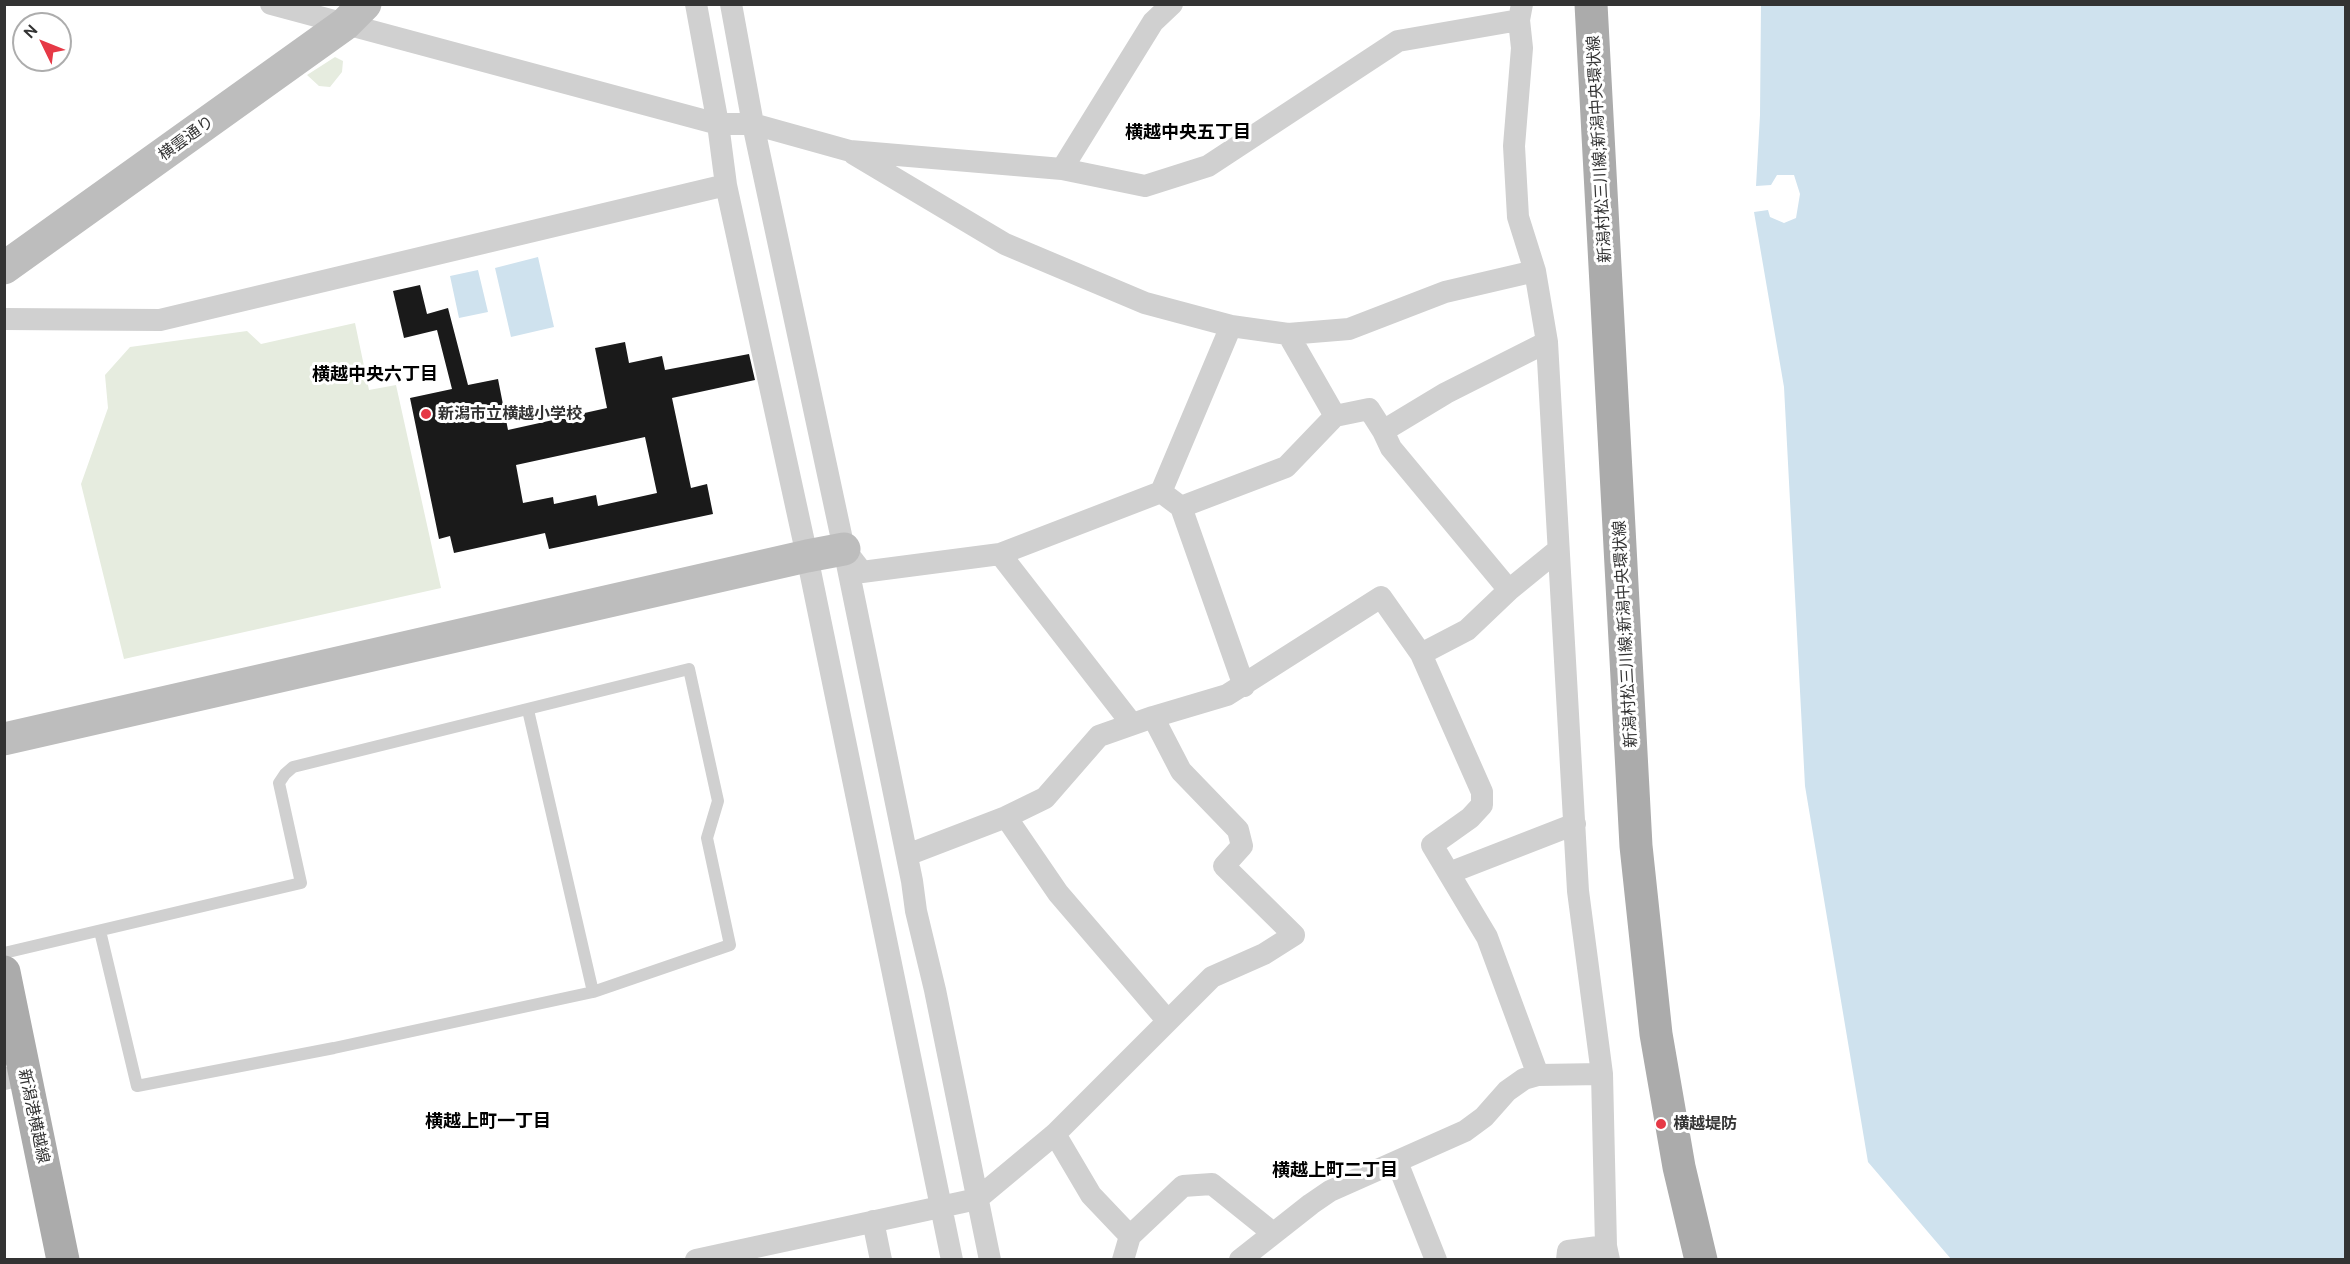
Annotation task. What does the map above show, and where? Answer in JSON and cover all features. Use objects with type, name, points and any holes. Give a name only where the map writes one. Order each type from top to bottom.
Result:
[{"type":"main road","name":"新潟村松三川線;新潟中央環状線","points":[[1591,4],[1636,846],[1656,1034],[1679,1167],[1701,1260]]},
{"type":"main road","name":"新潟港横越線","points":[[4,972],[15,1077],[63,1260]]},
{"type":"street","points":[[271,4],[355,14],[718,124],[753,124],[850,152],[1062,169],[1145,186],[1208,166],[1398,41],[1520,12],[1522,48],[1514,146],[1518,217],[1535,271],[1547,342],[1578,891],[1602,1074],[1607,1253],[1568,1251],[1567,1260]]},
{"type":"street","points":[[696,4],[718,124],[726,185],[807,556],[952,1260]]},
{"type":"street","points":[[731,4],[753,124],[844,549],[907,855],[916,911],[935,990],[990,1260]]},
{"type":"street","points":[[1062,169],[1153,22],[1172,4]]},
{"type":"street","name":"横雲通り","points":[[4,268],[355,14]]},
{"type":"street","points":[[850,152],[1005,244],[1145,303],[1231,326],[1288,334],[1349,329],[1445,292],[1535,271]]},
{"type":"street","points":[[4,318],[160,320],[726,185]]},
{"type":"street","points":[[844,549],[862,572],[1000,554],[1161,492],[1231,326]]},
{"type":"street","points":[[1288,334],[1335,416]]},
{"type":"street","points":[[1383,431],[1446,393],[1547,342]]},
{"type":"street","points":[[1181,507],[1286,467],[1335,416],[1369,409],[1391,448],[1509,590]]},
{"type":"street","points":[[1161,492],[1181,507],[1244,686]]},
{"type":"street","points":[[4,739],[844,549]]},
{"type":"street","points":[[1421,654],[1467,630],[1509,590],[1558,550]]},
{"type":"street","points":[[696,1260],[759,1253],[873,1221],[977,1199],[1055,1134],[1212,977],[1264,954],[1294,935],[1224,866],[1242,846],[1238,830],[1180,771],[1142,720],[1000,554]]},
{"type":"street","points":[[907,855],[1006,818],[1045,798],[1099,736],[1142,720],[1227,695],[1381,597],[1421,654],[1482,792],[1482,805],[1470,818],[1432,845],[1487,937],[1538,1075]]},
{"type":"street","points":[[1006,818],[1058,893],[1167,1020]]},
{"type":"street","points":[[1449,873],[1575,824]]},
{"type":"street","points":[[1240,1260],[1330,1191],[1465,1131],[1484,1117],[1507,1091],[1524,1079],[1538,1075],[1602,1074]]},
{"type":"street","points":[[1055,1134],[1091,1195],[1130,1236]]},
{"type":"street","points":[[1397,1162],[1436,1260]]},
{"type":"street","points":[[1124,1260],[1130,1236],[1183,1186],[1212,1184],[1273,1233]]},
{"type":"street","points":[[873,1221],[881,1260]]},
{"type":"lane","points":[[4,953],[301,883],[279,783],[293,767],[689,669],[718,801],[707,838],[730,945],[593,992],[334,1048],[137,1086],[100,931]]},
{"type":"lane","points":[[528,710],[593,992]]},
{"type":"shaded area","points":[[335,57],[343,61],[342,72],[330,87],[319,86],[307,75]]},
{"type":"shaded area","points":[[355,323],[369,390],[396,385],[441,588],[124,659],[81,484],[108,408],[105,375],[130,347],[247,331],[261,344]]},
{"type":"water","points":[[1761,5],[2345,5],[2345,1259],[1951,1259],[1868,1162],[1805,786],[1784,387],[1754,212],[1768,210],[1770,217],[1784,223],[1796,218],[1800,194],[1794,175],[1777,175],[1771,185],[1756,186],[1760,115]]},
{"type":"water","points":[[538,257],[554,327],[511,337],[495,268]]},
{"type":"water","points":[[478,270],[488,312],[459,318],[450,276]]},
{"type":"building","points":[[420,285],[427,314],[448,308],[468,385],[498,379],[508,430],[607,408],[595,348],[625,342],[629,363],[662,356],[665,370],[749,354],[755,380],[672,398],[691,488],[707,484],[713,514],[549,549],[545,533],[454,553],[450,536],[439,539],[410,398],[452,389],[437,330],[404,338],[393,291]],"holes":[[[645,437],[657,493],[598,506],[596,495],[554,504],[553,497],[523,503],[516,465]]]},
{"type":"place","name":"新潟市立横越小学校","points":[[426,414]]},
{"type":"place","name":"横越堤防","points":[[1661,1124]]},
{"type":"district","name":"横越中央五丁目","points":[[1188,132]]},
{"type":"district","name":"横越中央六丁目","points":[[375,374]]},
{"type":"district","name":"横越上町一丁目","points":[[488,1121]]},
{"type":"district","name":"横越上町二丁目","points":[[1335,1170]]}]
